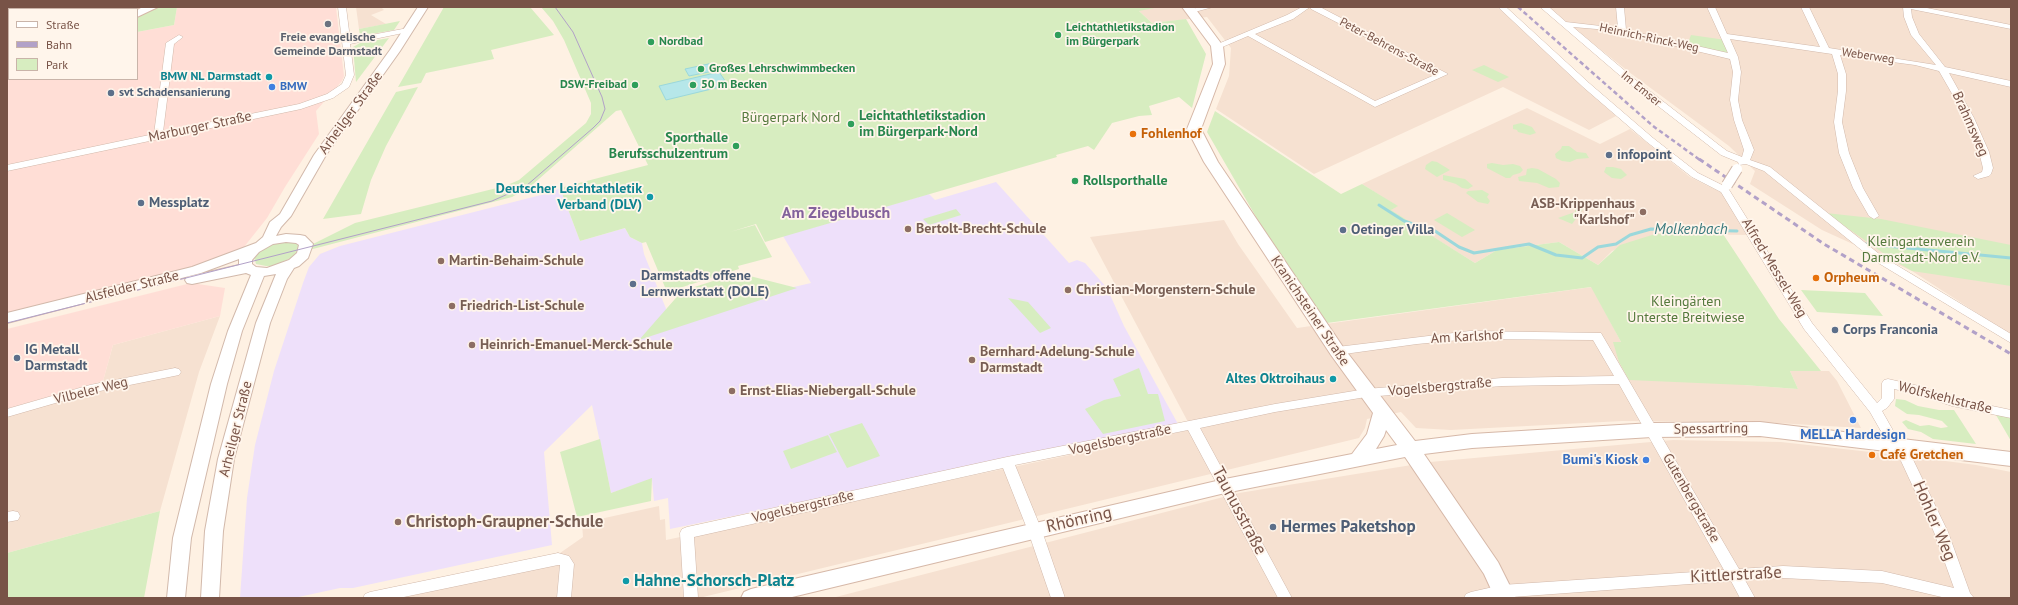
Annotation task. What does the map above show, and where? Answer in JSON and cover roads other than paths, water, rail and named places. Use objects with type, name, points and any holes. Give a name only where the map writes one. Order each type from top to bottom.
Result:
[{"type":"main road","points":[[138,14],[152,7]]},
{"type":"main road","points":[[1189,9],[1217,46]]},
{"type":"main road","name":"Kranichsteiner Straße","points":[[1217,46],[1219,64],[1194,129],[1211,162],[1336,352],[1410,449],[1491,568],[1504,594]]},
{"type":"main road","points":[[1358,460],[1375,436],[1382,413]]},
{"type":"main road","name":"Spessartring","points":[[1410,449],[1472,442],[1652,430],[1760,429],[2011,459]]},
{"type":"main road","name":"Rhönring","points":[[751,598],[1226,486],[1410,449]]},
{"type":"street","name":"Marburger Straße","points":[[7,168],[301,106],[330,96],[346,85],[350,74],[342,7]]},
{"type":"street","name":"Arheilger Straße","points":[[258,247],[286,238],[300,239],[304,241],[307,248],[300,259],[288,266],[268,272],[253,270],[245,260],[258,247],[268,239],[275,225],[282,220],[320,155],[366,93],[423,7]]},
{"type":"street","points":[[1189,9],[1208,7]]},
{"type":"street","points":[[1217,46],[1290,17],[1307,7]]},
{"type":"street","name":"Peter-Behrens-Straße","points":[[1250,34],[1353,93],[1376,104],[1444,74],[1314,7]]},
{"type":"street","points":[[1502,7],[1542,42],[1586,85],[1650,140],[1695,175],[1726,187],[1746,159],[1749,150],[1738,120],[1734,100],[1738,72],[1734,57],[1711,7]]},
{"type":"street","name":"Im Emser","points":[[1544,7],[1690,128],[1724,153],[1746,159],[1767,169],[1879,260],[2011,339]]},
{"type":"street","points":[[1620,7],[1622,30]]},
{"type":"street","points":[[1805,7],[1840,65],[1842,74],[1842,91],[1838,122],[1844,153],[1858,188],[1874,216]]},
{"type":"street","points":[[1941,68],[1915,35],[1908,17],[1908,7],[2011,27]]},
{"type":"street","name":"Heinrich-Rinck-Weg","points":[[1564,24],[1622,30],[1734,57]]},
{"type":"street","points":[[347,42],[408,30]]},
{"type":"street","name":"Weberweg","points":[[1724,36],[1941,68],[2011,84]]},
{"type":"street","points":[[158,136],[170,43],[179,37]]},
{"type":"street","name":"Brahmsweg","points":[[1941,68],[1970,118],[1984,152],[1988,168],[1986,174],[1978,176]]},
{"type":"street","name":"Alfred-Messel-Weg","points":[[1726,187],[1771,266],[1808,326],[1875,409],[1897,445]]},
{"type":"street","points":[[282,220],[282,233],[286,238]]},
{"type":"street","name":"Alsfelder Straße","points":[[7,318],[196,270],[258,247]]},
{"type":"street","name":"Arheilger Straße","points":[[210,598],[214,531],[226,459],[263,323],[280,279],[288,266]]},
{"type":"street","name":"Arheilger Straße","points":[[176,598],[182,538],[219,384],[253,270]]},
{"type":"street","name":"Alsfelder Straße","points":[[7,326],[180,282],[253,270]]},
{"type":"street","name":"Am Karlshof","points":[[1336,352],[1417,340],[1470,335],[1597,336]]},
{"type":"street","name":"Gutenbergstraße","points":[[1597,336],[1748,598]]},
{"type":"street","name":"Vilbeler Weg","points":[[7,413],[90,389],[175,372]]},
{"type":"street","name":"Vogelsbergstraße","points":[[691,598],[687,533],[1007,462],[1097,446],[1192,425],[1366,392],[1502,382],[1623,380]]},
{"type":"street","name":"Wolfskehlstraße","points":[[1875,409],[1883,405],[1888,399],[1888,383],[1919,390],[1952,402],[2011,414]]},
{"type":"street","name":"Taunusstraße","points":[[1192,425],[1285,598]]},
{"type":"street","name":"Hohler Weg","points":[[1897,445],[1941,532],[1965,598]]},
{"type":"street","points":[[1007,462],[1035,531],[1058,598]]},
{"type":"street","points":[[370,598],[558,559],[564,560],[567,563],[564,598]]},
{"type":"street","name":"Kittlerstraße","points":[[1471,598],[1735,575],[1795,573],[1882,577],[1929,587],[1965,598]]},
{"type":"water","name":"Großes Lehrschwimmbecken","points":[[713,63],[718,70],[689,76],[685,69]]},
{"type":"water","name":"50 m Becken","points":[[719,72],[728,85],[666,100],[659,86]]},
{"type":"waterway","name":"Molkenbach","points":[[1379,205],[1404,221],[1435,231],[1459,247],[1474,253],[1529,244],[1556,255],[1582,258],[1598,247],[1616,244],[1630,235],[1651,229],[1737,231]]},
{"type":"waterway","name":"Molkenbach","points":[[1866,244],[2011,258]]},
{"type":"tram line","points":[[7,323],[492,201],[526,186],[593,128],[600,121],[605,109],[602,97],[573,32],[555,7]]},
{"type":"railway","points":[[1518,7],[1653,126],[1700,160]]},
{"type":"railway","points":[[1699,159],[1824,244],[2011,354]]},
{"type":"place","name":"Freie evangelische Gemeinde Darmstadt","points":[[328,24]]},
{"type":"place","name":"Leichtathletikstadion im Bürgerpark","points":[[1058,35]]},
{"type":"place","name":"Nordbad","points":[[651,42]]},
{"type":"place","name":"Großes Lehrschwimmbecken","points":[[701,69]]},
{"type":"place","name":"BMW NL Darmstadt","points":[[269,77]]},
{"type":"place","name":"DSW-Freibad","points":[[635,85]]},
{"type":"place","name":"50 m Becken","points":[[693,85]]},
{"type":"place","name":"BMW","points":[[272,87]]},
{"type":"place","name":"svt Schadensanierung","points":[[111,93]]},
{"type":"place","name":"Leichtathletikstadion im Bürgerpark-Nord","points":[[851,124]]},
{"type":"place","name":"Fohlenhof","points":[[1133,134]]},
{"type":"place","name":"Sporthalle Berufsschulzentrum","points":[[736,146]]},
{"type":"place","name":"infopoint","points":[[1609,155]]},
{"type":"place","name":"Rollsporthalle","points":[[1075,181]]},
{"type":"place","name":"Deutscher Leichtathletik Verband (DLV)","points":[[650,197]]},
{"type":"place","name":"Messplatz","points":[[141,203]]},
{"type":"place","name":"ASB-Krippenhaus \"Karlshof\"","points":[[1643,212]]},
{"type":"place","name":"Bertolt-Brecht-Schule","points":[[908,229]]},
{"type":"place","name":"Oetinger Villa","points":[[1343,230]]},
{"type":"place","name":"Martin-Behaim-Schule","points":[[441,261]]},
{"type":"place","name":"Orpheum","points":[[1816,278]]},
{"type":"place","name":"Darmstadts offene Lernwerkstatt (DOLE)","points":[[633,284]]},
{"type":"place","name":"Christian-Morgenstern-Schule","points":[[1068,290]]},
{"type":"place","name":"Friedrich-List-Schule","points":[[452,306]]},
{"type":"place","name":"Corps Franconia","points":[[1835,330]]},
{"type":"place","name":"Heinrich-Emanuel-Merck-Schule","points":[[472,345]]},
{"type":"place","name":"IG Metall Darmstadt","points":[[17,358]]},
{"type":"place","name":"Bernhard-Adelung-Schule Darmstadt","points":[[972,360]]},
{"type":"place","name":"Altes Oktroihaus","points":[[1333,379]]},
{"type":"place","name":"Ernst-Elias-Niebergall-Schule","points":[[732,391]]},
{"type":"place","name":"MELLA Hardesign","points":[[1853,420]]},
{"type":"place","name":"Café Gretchen","points":[[1872,455]]},
{"type":"place","name":"Bumi's Kiosk","points":[[1646,460]]},
{"type":"place","name":"Christoph-Graupner-Schule","points":[[398,522]]},
{"type":"place","name":"Hermes Paketshop","points":[[1273,527]]},
{"type":"place","name":"Hahne-Schorsch-Platz","points":[[626,581]]},
{"type":"district","name":"Am Ziegelbusch","points":[[836,213]]},
{"type":"park label","name":"Bürgerpark Nord","points":[[791,118]]},
{"type":"park label","name":"Kleingartenverein Darmstadt-Nord e.V.","points":[[1921,250]]},
{"type":"park label","name":"Kleingärten Unterste Breitwiese","points":[[1686,310]]}]
